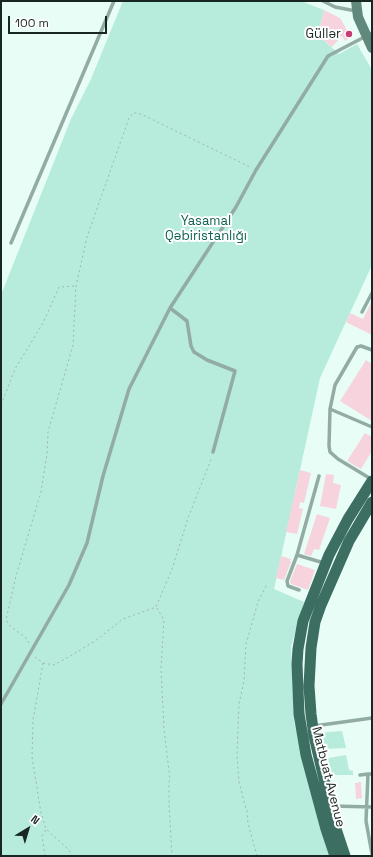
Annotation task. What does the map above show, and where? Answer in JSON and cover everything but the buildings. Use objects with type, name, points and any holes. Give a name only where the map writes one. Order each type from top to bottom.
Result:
[{"type":"main road","points":[[357,6],[369,34],[372,48]]},
{"type":"main road","name":"Matbuat Avenue","points":[[335,856],[306,755],[300,714],[297,664],[301,632],[310,600],[325,563],[338,537],[372,481]]},
{"type":"main road","name":"Matbuat Avenue","points":[[345,856],[335,826],[312,726],[309,686],[310,664],[315,622],[321,605],[349,541],[372,502]]},
{"type":"lane","points":[[11,243],[114,1]]},
{"type":"lane","points":[[323,1],[335,7],[357,6]]},
{"type":"lane","points":[[1,704],[69,585],[87,543],[103,476],[129,389],[170,308],[236,207],[256,170],[297,102],[328,56],[369,34]]},
{"type":"lane","points":[[362,312],[372,293]]},
{"type":"lane","points":[[170,308],[187,321],[190,346],[194,352],[207,360],[235,372],[214,452]]},
{"type":"lane","points":[[372,350],[361,346],[357,348],[335,385],[330,409],[329,446],[330,452],[338,459],[372,481]]},
{"type":"lane","points":[[330,409],[372,427]]},
{"type":"lane","points":[[299,590],[288,586],[287,584],[319,476]]},
{"type":"lane","points":[[297,554],[325,563]]},
{"type":"lane","points":[[312,726],[372,718]]},
{"type":"lane","points":[[360,775],[370,774],[366,821],[372,854]]},
{"type":"lane","points":[[330,806],[372,807]]},
{"type":"path","points":[[32,648],[25,637],[10,626],[6,620],[16,576],[41,492],[47,454],[48,432],[73,345],[76,286],[87,237],[127,125],[133,113],[138,113],[256,170]]},
{"type":"path","points":[[1,405],[15,369],[43,323],[59,287],[76,286]]},
{"type":"path","points":[[29,653],[43,663],[54,665],[95,641],[123,619],[156,607],[172,569],[188,518],[214,452]]},
{"type":"path","points":[[257,856],[239,782],[237,755],[239,704],[244,681],[246,644],[258,602],[267,584]]},
{"type":"path","points":[[156,607],[164,620],[161,669],[164,729],[170,779],[169,803],[172,856]]},
{"type":"path","points":[[43,663],[34,720],[32,757],[41,813],[46,829],[67,848],[73,856]]},
{"type":"path","points":[[45,856],[42,836],[46,829]]},
{"type":"green space","name":"Yasamal Qəbiristanlığı","points":[[123,1],[301,1],[324,10],[318,35],[339,54],[357,44],[372,70],[372,265],[320,378],[274,589],[304,602],[291,647],[294,722],[331,856],[1,856],[1,295],[71,119],[91,79]]},
{"type":"green space","points":[[342,731],[346,748],[322,749],[318,733]]},
{"type":"green space","points":[[346,755],[349,770],[353,771],[353,775],[327,775],[323,759]]},
{"type":"place","name":"Güllər","points":[[349,34]]}]
